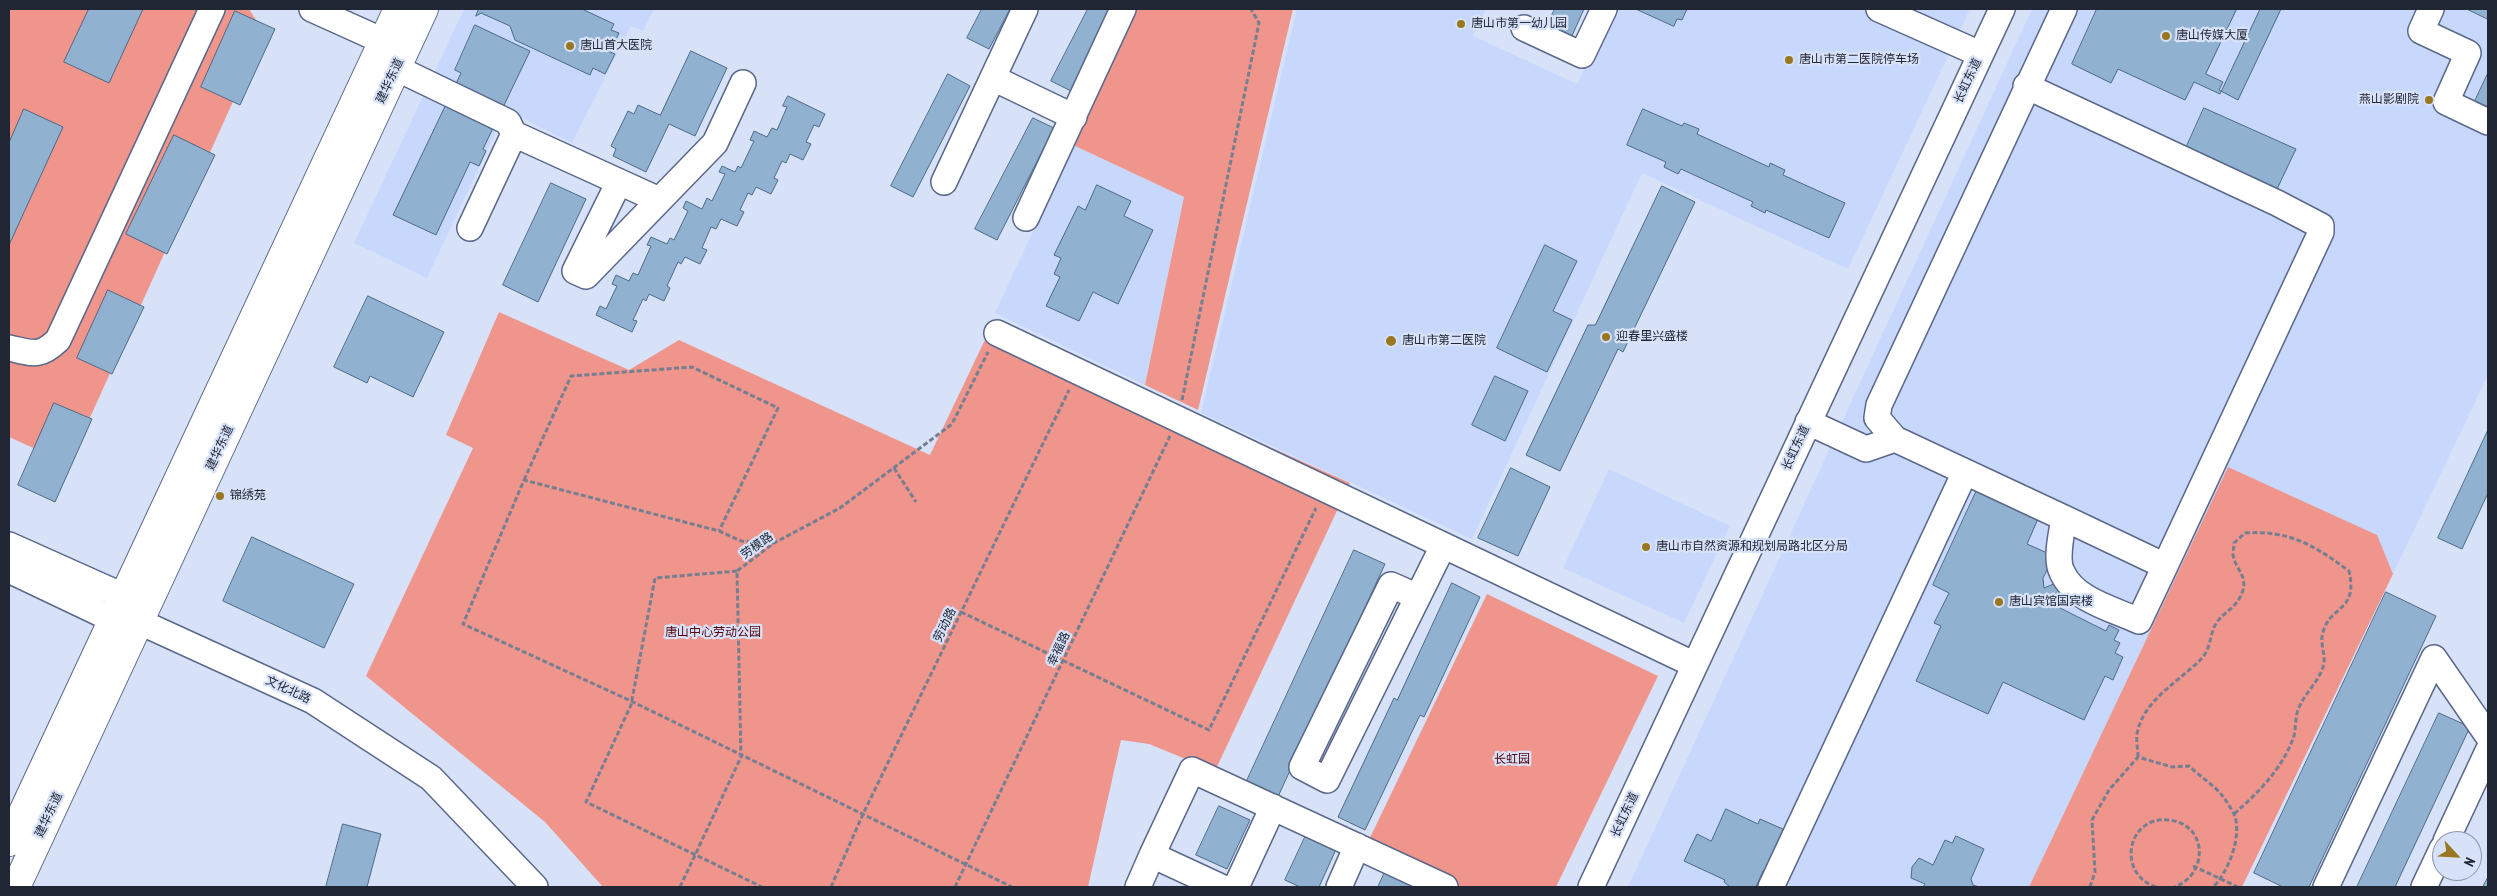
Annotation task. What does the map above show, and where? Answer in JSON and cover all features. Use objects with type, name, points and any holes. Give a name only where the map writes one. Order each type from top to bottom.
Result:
[{"type":"main road","name":"建华东道","points":[[9,842],[398,9]]},
{"type":"main road","name":"建华东道","points":[[16,887],[424,9]]},
{"type":"street","points":[[9,348],[29,352],[45,352],[58,340],[212,9]]},
{"type":"street","points":[[312,9],[383,41]]},
{"type":"street","points":[[944,182],[1025,9]]},
{"type":"street","points":[[1026,218],[1123,9]]},
{"type":"street","points":[[1524,28],[1582,55],[1604,9]]},
{"type":"street","points":[[1879,9],[1980,54]]},
{"type":"street","name":"长虹东道","points":[[1591,887],[2002,9]]},
{"type":"street","points":[[2064,9],[2026,86],[1879,405],[1877,418],[1894,439],[2165,566]]},
{"type":"street","points":[[2431,9],[2420,31],[2468,53],[2446,102],[2488,122]]},
{"type":"street","points":[[396,68],[508,122],[514,134],[659,200]]},
{"type":"street","points":[[993,78],[1074,116]]},
{"type":"street","points":[[619,182],[575,271],[586,276],[715,143],[743,83]]},
{"type":"street","points":[[2026,86],[2268,199],[2320,226],[2321,232],[2138,621],[2076,592],[2061,571],[2060,544],[2064,518]]},
{"type":"street","points":[[470,228],[514,134]]},
{"type":"street","points":[[997,333],[1695,666]]},
{"type":"street","points":[[1808,422],[1866,449],[1894,439]]},
{"type":"street","points":[[1771,887],[1966,472]]},
{"type":"street","points":[[9,545],[118,607],[140,622]]},
{"type":"street","points":[[1416,596],[1391,585],[1302,767],[1327,780],[1416,596],[1443,546]]},
{"type":"street","points":[[9,570],[118,607]]},
{"type":"street","name":"文化北路","points":[[140,622],[313,702],[431,778],[535,887]]},
{"type":"street","points":[[2326,887],[2434,658],[2488,736]]},
{"type":"street","points":[[2451,831],[2488,751]]},
{"type":"street","points":[[1138,887],[1192,770],[1441,886]]},
{"type":"street","points":[[1236,887],[1273,807]]},
{"type":"street","points":[[1339,887],[1357,846]]},
{"type":"street","points":[[1152,855],[1221,887]]},
{"type":"street","points":[[2424,887],[2432,870]]},
{"type":"path","name":"幸福路","points":[[955,887],[1178,419],[1259,23],[1251,9]]},
{"type":"path","name":"劳模路","points":[[680,887],[693,854],[741,755],[737,571],[774,543],[840,508],[952,424],[997,333]]},
{"type":"path","points":[[720,531],[778,408],[692,367],[571,376],[524,480],[463,624],[631,701],[1012,887]]},
{"type":"path","name":"劳动路","points":[[831,887],[863,814],[1078,371]]},
{"type":"path","points":[[894,468],[916,502]]},
{"type":"path","points":[[524,480],[720,531],[741,541],[774,543]]},
{"type":"path","points":[[961,612],[1209,730],[1320,501]]},
{"type":"path","points":[[2090,887],[2095,872],[2092,820],[2109,790],[2138,757],[2138,734],[2145,717],[2170,686],[2204,656],[2211,643],[2217,622],[2230,612],[2240,599],[2244,588],[2243,573],[2233,556],[2234,543],[2245,533],[2266,532],[2286,535],[2311,546],[2349,572],[2353,587],[2348,603],[2332,615],[2322,636],[2324,660],[2322,670],[2298,710],[2294,735],[2286,753],[2269,779],[2234,814]]},
{"type":"path","points":[[737,571],[655,578],[631,701],[586,802],[762,887]]},
{"type":"path","points":[[2138,757],[2172,767],[2189,766],[2223,797],[2234,814],[2236,834],[2233,854],[2222,879],[2213,887]]},
{"type":"path","points":[[2156,887],[2140,878],[2134,868],[2131,857],[2132,846],[2136,835],[2152,822],[2170,820],[2178,822],[2192,832],[2200,849],[2195,867],[2183,884],[2174,887]]},
{"type":"path","points":[[2195,867],[2238,887]]},
{"type":"shaded area","points":[[464,9],[654,9],[643,31],[631,26],[572,143],[506,110],[427,278],[354,243]]},
{"type":"shaded area","name":"唐山市第二医院","points":[[1297,9],[1486,9],[1473,36],[1577,84],[1613,9],[1970,9],[1848,269],[1642,173],[1472,539],[1201,413]]},
{"type":"shaded area","points":[[2032,9],[2488,9],[2488,375],[2393,574],[2376,535],[2228,467],[2029,887],[1628,887]]},
{"type":"shaded area","points":[[1073,145],[1184,197],[1145,385],[995,313]]},
{"type":"shaded area","name":"唐山市自然资源和规划局路北区分局","points":[[1609,469],[1730,526],[1684,623],[1563,568]]},
{"type":"green space","points":[[9,9],[249,9],[264,33],[69,464],[9,437]]},
{"type":"green space","points":[[1136,9],[1293,9],[1198,410],[1145,385],[1184,197],[1073,145]]},
{"type":"green space","name":"唐山中心劳动公园","points":[[499,312],[629,370],[679,340],[930,455],[993,323],[1350,483],[1215,771],[1149,744],[1121,740],[1088,887],[603,887],[545,822],[366,676],[473,448],[446,435]]},
{"type":"green space","points":[[2228,467],[2377,535],[2393,574],[2242,887],[2029,887]]},
{"type":"green space","name":"长虹园","points":[[1487,594],[1658,676],[1556,887],[1457,887],[1367,844]]},
{"type":"building","points":[[89,9],[143,9],[109,83],[64,62]]},
{"type":"building","name":"唐山首大医院","points":[[479,9],[582,9],[614,24],[611,30],[619,33],[610,52],[615,54],[605,74],[593,68],[590,75],[515,40],[510,26],[481,13],[476,16]]},
{"type":"building","points":[[982,9],[1010,9],[989,49],[967,38]]},
{"type":"building","points":[[1088,9],[1116,9],[1073,92],[1051,81]]},
{"type":"building","points":[[1555,9],[1584,9],[1571,38],[1546,27]]},
{"type":"building","points":[[1636,9],[1687,9],[1682,20],[1677,19],[1674,26]]},
{"type":"building","name":"唐山传媒大厦","points":[[2097,9],[2260,9],[2220,94],[2194,82],[2185,100],[2118,69],[2111,83],[2072,64]]},
{"type":"building","name":"唐山传媒大厦","points":[[2237,9],[2281,9],[2238,100],[2219,90],[2223,82],[2206,74]]},
{"type":"building","points":[[2467,9],[2488,9],[2488,19]]},
{"type":"building","points":[[235,11],[275,29],[240,105],[201,87]]},
{"type":"building","points":[[475,25],[530,51],[483,149],[486,151],[479,166],[470,162],[436,235],[393,215],[461,73],[455,70]]},
{"type":"building","points":[[691,51],[727,68],[695,136],[669,124],[646,172],[613,156],[616,149],[611,146],[628,111],[634,114],[638,105],[660,115]]},
{"type":"building","points":[[2488,73],[2488,107],[2475,101]]},
{"type":"building","points":[[948,74],[970,86],[913,197],[891,186]]},
{"type":"building","points":[[788,96],[825,114],[819,127],[814,125],[806,142],[811,144],[803,160],[790,154],[786,163],[782,161],[774,178],[778,180],[771,194],[756,187],[752,195],[748,193],[740,210],[744,212],[737,226],[721,219],[716,229],[711,227],[702,248],[707,250],[700,264],[685,257],[681,264],[678,262],[667,286],[670,288],[664,301],[649,294],[646,301],[643,299],[633,320],[637,321],[632,332],[596,315],[600,306],[606,309],[617,286],[612,284],[616,275],[629,281],[633,273],[638,275],[651,246],[647,245],[651,237],[667,244],[670,238],[674,240],[688,211],[683,208],[686,201],[702,209],[707,198],[712,201],[725,174],[719,172],[722,166],[735,172],[738,166],[741,168],[754,141],[750,140],[754,131],[767,137],[772,128],[777,130],[787,107],[783,106]]},
{"type":"building","points":[[2204,108],[2296,149],[2277,189],[2186,148]]},
{"type":"building","points":[[24,109],[63,127],[9,245],[9,143]]},
{"type":"building","points":[[1643,109],[1682,126],[1684,123],[1699,129],[1697,134],[1769,167],[1770,163],[1785,170],[1783,175],[1845,203],[1829,238],[1766,210],[1765,213],[1751,206],[1753,202],[1681,169],[1678,174],[1664,167],[1666,162],[1627,145]]},
{"type":"building","points":[[1033,118],[1054,128],[997,240],[975,229]]},
{"type":"building","points":[[174,135],[215,155],[167,254],[126,234]]},
{"type":"building","points":[[551,183],[586,199],[538,302],[503,285]]},
{"type":"building","points":[[1097,185],[1131,201],[1124,216],[1153,230],[1118,304],[1093,292],[1079,321],[1046,306],[1060,277],[1054,274],[1061,258],[1054,255],[1078,206],[1085,210]]},
{"type":"building","name":"迎春里兴盛楼","points":[[1662,186],[1695,202],[1623,352],[1618,349],[1560,471],[1526,455],[1588,325],[1595,325]]},
{"type":"building","points":[[1545,245],[1577,261],[1553,311],[1572,320],[1547,372],[1497,348]]},
{"type":"building","points":[[108,290],[144,307],[112,374],[77,358]]},
{"type":"building","points":[[368,296],[444,332],[413,397],[370,376],[367,383],[334,367]]},
{"type":"building","points":[[1495,376],[1528,391],[1505,441],[1472,425]]},
{"type":"building","points":[[54,403],[92,419],[55,502],[18,485]]},
{"type":"building","points":[[2488,430],[2488,493],[2462,549],[2438,538]]},
{"type":"building","points":[[1511,468],[1550,487],[1518,556],[1478,538]]},
{"type":"building","name":"唐山宾馆国宾楼","points":[[1977,490],[2038,519],[2027,544],[2054,556],[2043,578],[2044,588],[2061,581],[2067,593],[2052,599],[2054,605],[2106,631],[2109,625],[2119,630],[2114,640],[2120,643],[2115,653],[2123,657],[2113,680],[2105,676],[2084,720],[2003,682],[1988,714],[1916,681],[1941,626],[1934,623],[1949,593],[1933,585]]},
{"type":"building","points":[[252,537],[354,584],[324,648],[223,601]]},
{"type":"building","points":[[1354,550],[1385,564],[1276,801],[1244,787]]},
{"type":"building","points":[[1452,583],[1480,597],[1424,717],[1420,715],[1365,830],[1338,817],[1394,698],[1397,700]]},
{"type":"building","points":[[2386,592],[2436,616],[2309,887],[2283,887],[2254,873]]},
{"type":"building","points":[[2439,713],[2470,727],[2395,887],[2357,887]]},
{"type":"building","points":[[1219,806],[1250,820],[1227,869],[1196,855]]},
{"type":"building","points":[[1726,809],[1758,824],[1760,819],[1785,830],[1780,879],[1763,871],[1756,887],[1730,887],[1724,882],[1725,880],[1684,861],[1697,834],[1711,841]]},
{"type":"building","points":[[343,824],[381,834],[367,887],[326,887]]},
{"type":"building","points":[[1308,831],[1338,845],[1319,887],[1300,887],[1285,880]]},
{"type":"building","points":[[1956,836],[1984,849],[1971,879],[1973,885],[1979,887],[1923,887],[1925,884],[1911,878],[1912,867],[1919,858],[1933,865],[1945,840],[1952,843]]},
{"type":"building","points":[[1386,870],[1417,884],[1415,887],[1378,887]]},
{"type":"building","points":[[2488,877],[2488,887],[2483,887]]},
{"type":"place","name":"唐山市第一幼儿园","points":[[1461,24]]},
{"type":"place","name":"唐山传媒大厦","points":[[2166,36]]},
{"type":"place","name":"唐山首大医院","points":[[570,46]]},
{"type":"place","name":"唐山市第二医院停车场","points":[[1789,60]]},
{"type":"place","name":"燕山影剧院","points":[[2429,100]]},
{"type":"place","name":"迎春里兴盛楼","points":[[1606,337]]},
{"type":"place","name":"唐山市第二医院","points":[[1391,341]]},
{"type":"place","name":"锦绣苑","points":[[220,496]]},
{"type":"place","name":"唐山市自然资源和规划局路北区分局","points":[[1646,547]]},
{"type":"place","name":"唐山宾馆国宾楼","points":[[1999,602]]}]
